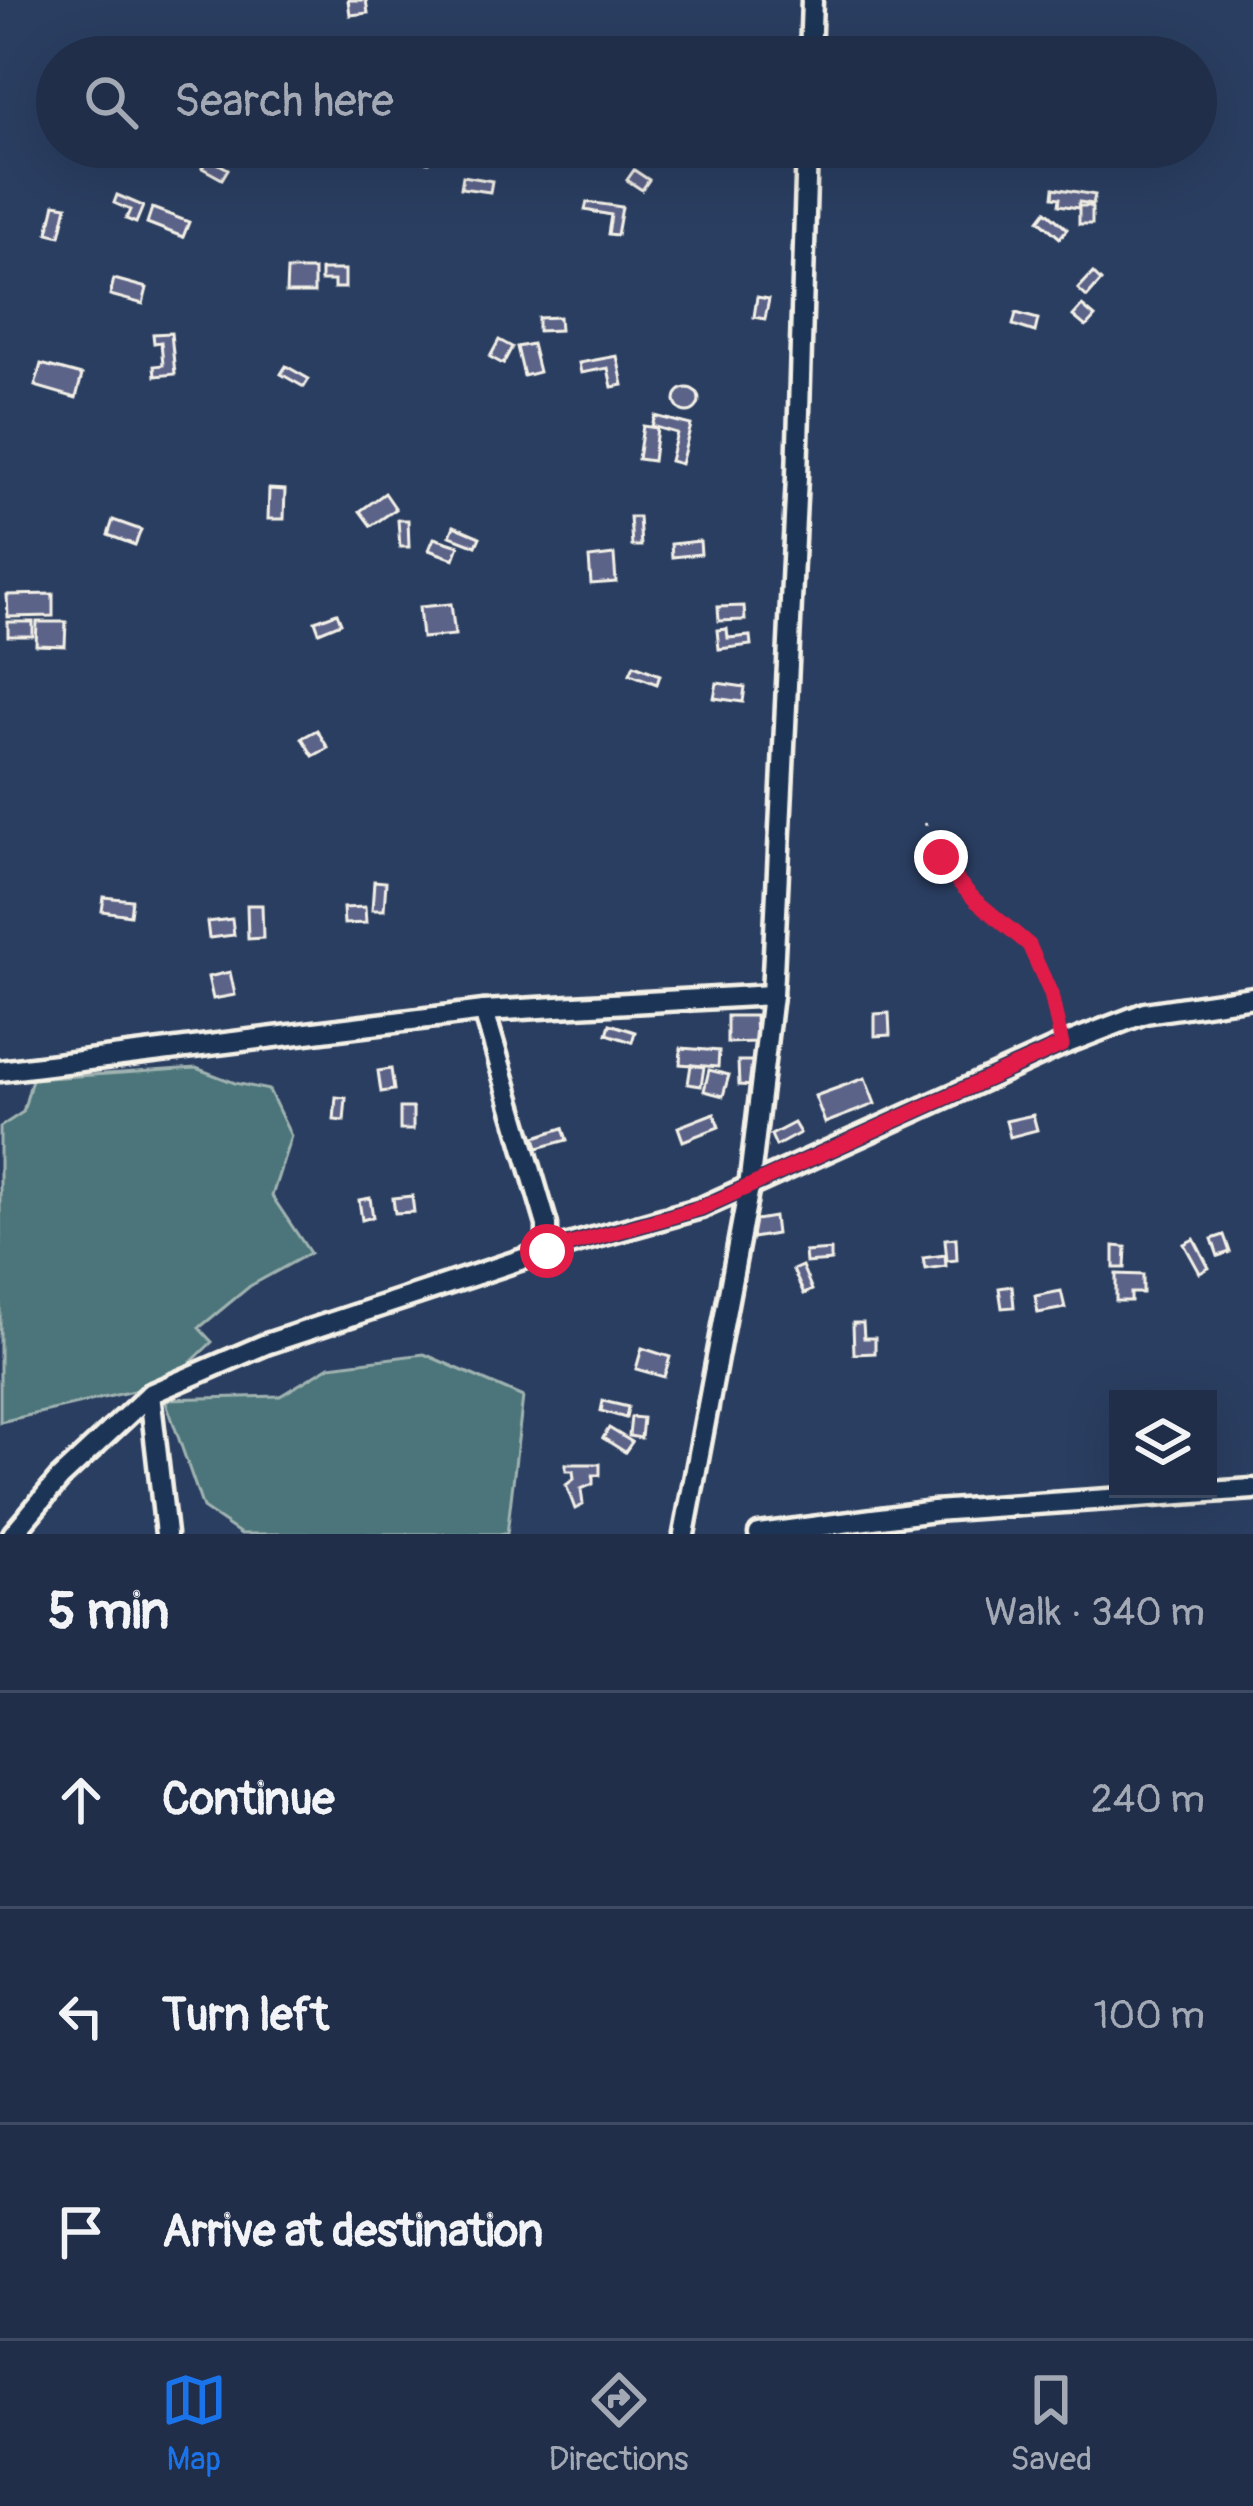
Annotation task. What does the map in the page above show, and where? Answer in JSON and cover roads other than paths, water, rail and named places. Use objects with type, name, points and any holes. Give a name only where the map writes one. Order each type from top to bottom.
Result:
[{"type":"street","points":[[811,36],[812,0]]},
{"type":"street","points":[[685,1534],[749,1187],[772,994],[806,168]]},
{"type":"street","points":[[0,1071],[484,1011],[772,994]]},
{"type":"street","points":[[13,1534],[60,1478],[150,1394],[266,1344],[547,1251],[701,1208],[1062,1045],[1145,1013],[1253,997]]},
{"type":"street","points":[[484,1011],[547,1225],[547,1251]]},
{"type":"street","points":[[150,1394],[166,1534]]},
{"type":"street","points":[[759,1534],[934,1511],[1253,1489]]}]
